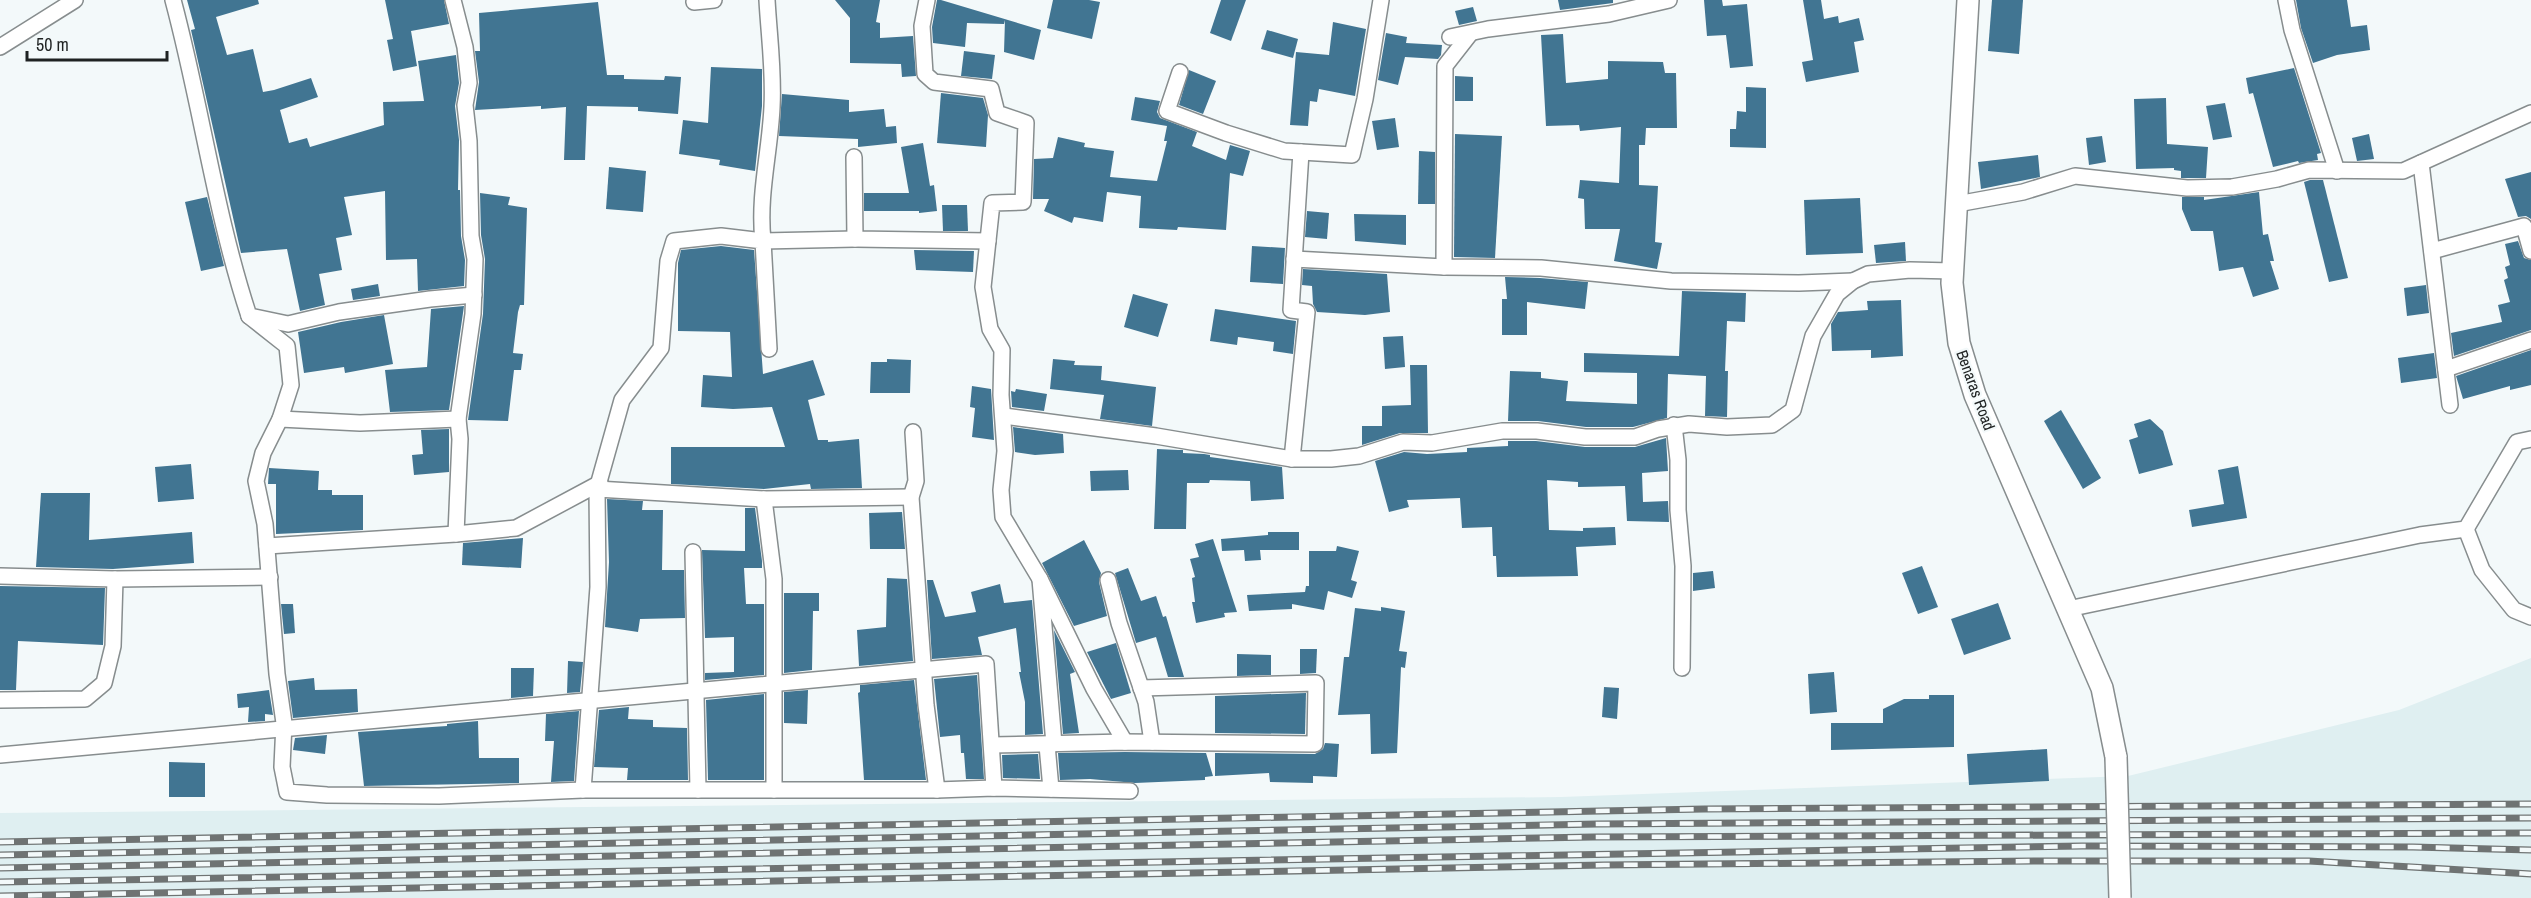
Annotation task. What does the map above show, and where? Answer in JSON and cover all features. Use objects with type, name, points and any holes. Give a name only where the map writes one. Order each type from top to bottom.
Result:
[{"type":"main road","name":"Benaras Road","points":[[1968,0],[1953,271],[1959,343],[1975,395],[2102,688],[2116,758],[2120,898]]},
{"type":"street","points":[[0,46],[75,0]]},
{"type":"street","points":[[172,0],[185,46],[234,271],[249,316],[287,346],[291,385],[280,419],[263,453],[256,482],[267,546],[284,729],[282,768],[287,792],[439,796],[583,790],[994,788],[1130,791]]},
{"type":"street","points":[[453,0],[465,47],[469,83],[465,105],[471,236],[475,259],[474,295],[458,419],[460,439],[456,534]]},
{"type":"street","points":[[694,2],[714,0]]},
{"type":"street","points":[[767,0],[772,108],[763,171],[760,216],[769,350]]},
{"type":"street","points":[[927,0],[922,26],[925,74],[934,82],[991,89],[997,113],[1026,123],[1023,202],[992,203],[983,287],[990,329],[1002,350],[1003,517],[1040,579],[1094,689],[1125,742]]},
{"type":"street","points":[[1180,72],[1167,111],[1284,151],[1352,155],[1365,99],[1381,0]]},
{"type":"street","points":[[1450,37],[1488,29],[1609,14],[1669,0]]},
{"type":"street","points":[[2286,0],[2292,30],[2337,171]]},
{"type":"street","points":[[1444,267],[1445,66],[1470,34]]},
{"type":"street","points":[[1957,204],[2023,192],[2075,176],[2187,188],[2232,187],[2277,179],[2309,170],[2403,171],[2531,113]]},
{"type":"street","points":[[1292,459],[1307,312],[1292,310],[1301,152]]},
{"type":"street","points":[[854,157],[855,239]]},
{"type":"street","points":[[2421,163],[2450,405]]},
{"type":"street","points":[[2432,251],[2524,226],[2531,251]]},
{"type":"street","points":[[583,790],[598,587],[598,486],[622,400],[661,348],[668,261],[674,241],[721,236],[763,241],[855,239],[988,241]]},
{"type":"street","points":[[1294,259],[1444,267],[1541,268],[1671,281],[1799,283],[1853,281]]},
{"type":"street","points":[[1004,416],[1156,436],[1292,459],[1359,456],[1403,442],[1431,443],[1502,430],[1537,431],[1585,437],[1635,436],[1674,425],[1772,425],[1793,410],[1813,336],[1837,294],[1853,281],[1868,274],[1953,271]]},
{"type":"street","points":[[249,316],[288,324],[339,312],[474,295]]},
{"type":"street","points":[[2446,369],[2531,340]]},
{"type":"street","points":[[280,419],[360,423],[458,419]]},
{"type":"street","points":[[1674,425],[1683,566],[1682,668]]},
{"type":"street","points":[[913,432],[916,481],[911,497],[924,670],[937,790]]},
{"type":"street","points":[[2466,529],[2517,442],[2531,439]]},
{"type":"street","points":[[267,546],[516,528],[598,486],[764,500],[911,497]]},
{"type":"street","points":[[764,500],[774,579],[774,790]]},
{"type":"street","points":[[2068,609],[2420,535],[2466,529]]},
{"type":"street","points":[[2466,529],[2482,570],[2514,610],[2531,617]]},
{"type":"street","points":[[693,552],[698,790]]},
{"type":"street","points":[[0,576],[115,579],[270,577]]},
{"type":"street","points":[[0,700],[85,699],[104,683],[113,646],[115,579]]},
{"type":"street","points":[[1040,579],[1051,745],[1051,789]]},
{"type":"street","points":[[1108,580],[1141,688],[1152,742]]},
{"type":"street","points":[[0,755],[986,664],[994,788]]},
{"type":"street","points":[[992,745],[1125,742],[1315,744],[1316,683],[1141,688]]},
{"type":"shaded area","points":[[2531,658],[2531,898],[0,898],[0,813],[1561,797],[2128,776],[2399,710]]},
{"type":"building","points":[[187,0],[258,0],[259,4],[216,17],[227,55],[253,49],[263,92],[311,78],[318,97],[280,110],[289,143],[307,138],[310,147],[384,125],[383,102],[424,101],[418,61],[456,55],[459,83],[455,106],[459,140],[458,190],[460,190],[461,236],[465,260],[464,286],[418,291],[417,259],[386,260],[385,191],[344,197],[352,235],[336,238],[342,270],[319,274],[325,305],[300,311],[287,249],[241,253],[191,30],[195,29]]},
{"type":"building","points":[[385,0],[444,0],[449,24],[411,31],[417,66],[393,71],[387,40],[393,39]]},
{"type":"building","points":[[835,0],[880,0],[876,22],[880,23],[880,38],[913,36],[916,76],[902,77],[901,64],[850,63],[850,18]]},
{"type":"building","points":[[937,0],[1041,30],[1034,60],[1004,52],[1005,20],[1004,24],[967,23],[965,47],[933,43],[932,27]]},
{"type":"building","points":[[1053,0],[1100,2],[1092,39],[1047,28]]},
{"type":"building","points":[[1221,0],[1246,0],[1231,41],[1210,33]]},
{"type":"building","points":[[1558,0],[1613,0],[1613,3],[1560,10]]},
{"type":"building","points":[[1704,0],[1722,0],[1723,6],[1747,4],[1753,66],[1730,68],[1726,35],[1707,36]]},
{"type":"building","points":[[1803,0],[1821,0],[1824,19],[1838,16],[1839,23],[1859,18],[1864,40],[1854,42],[1859,72],[1806,82],[1802,62],[1813,60]]},
{"type":"building","points":[[1992,0],[2023,0],[2019,54],[1988,51]]},
{"type":"building","points":[[2296,0],[2347,0],[2351,27],[2367,25],[2370,50],[2337,55],[2313,63],[2301,28]]},
{"type":"building","points":[[598,2],[607,75],[624,75],[624,79],[664,80],[665,76],[681,77],[678,114],[638,111],[638,107],[587,106],[585,160],[564,160],[566,107],[541,109],[541,106],[475,110],[479,82],[475,51],[480,51],[479,13]]},
{"type":"building","points":[[1473,7],[1477,21],[1459,25],[1455,11]]},
{"type":"building","points":[[1333,22],[1366,29],[1355,96],[1319,89],[1317,102],[1310,101],[1308,126],[1290,125],[1296,52],[1329,55]]},
{"type":"building","points":[[1267,30],[1298,39],[1293,58],[1261,49]]},
{"type":"building","points":[[1386,33],[1407,37],[1406,43],[1442,45],[1441,55],[1438,59],[1405,57],[1398,85],[1378,80]]},
{"type":"building","points":[[1563,34],[1566,83],[1608,79],[1608,61],[1663,62],[1665,73],[1676,73],[1677,128],[1646,128],[1645,145],[1639,145],[1639,185],[1658,186],[1655,242],[1662,243],[1657,269],[1614,261],[1620,229],[1585,229],[1584,199],[1578,198],[1580,180],[1619,183],[1621,127],[1580,131],[1579,125],[1546,126],[1541,35]]},
{"type":"building","points":[[964,51],[995,55],[992,79],[961,76]]},
{"type":"building","points":[[711,67],[762,69],[762,106],[755,171],[719,165],[720,160],[679,154],[683,120],[708,123]]},
{"type":"building","points":[[2294,68],[2321,153],[2317,154],[2318,160],[2299,163],[2298,161],[2273,167],[2253,93],[2249,94],[2246,78]]},
{"type":"building","points":[[1189,70],[1216,81],[1203,114],[1179,105]]},
{"type":"building","points":[[1455,76],[1473,77],[1473,101],[1455,101]]},
{"type":"building","points":[[1746,87],[1766,88],[1766,148],[1730,147],[1730,129],[1736,129],[1737,111],[1746,112]]},
{"type":"building","points":[[941,93],[983,98],[988,115],[986,147],[937,143]]},
{"type":"building","points":[[782,94],[849,100],[849,112],[884,109],[886,127],[896,126],[897,143],[858,147],[858,139],[779,136]]},
{"type":"building","points":[[1135,97],[1160,101],[1157,112],[1160,118],[1197,132],[1192,146],[1226,160],[1230,145],[1250,151],[1243,176],[1230,173],[1226,230],[1178,227],[1177,230],[1139,228],[1141,196],[1107,192],[1103,222],[1074,217],[1072,223],[1044,211],[1049,199],[1033,199],[1034,159],[1053,158],[1058,137],[1085,143],[1084,147],[1114,151],[1110,177],[1157,181],[1167,141],[1164,141],[1167,126],[1131,120]]},
{"type":"building","points":[[2166,98],[2167,144],[2208,147],[2206,178],[2181,178],[2181,171],[2174,170],[2174,168],[2136,169],[2134,99]]},
{"type":"building","points":[[2225,103],[2232,137],[2213,140],[2206,106]]},
{"type":"building","points":[[1395,118],[1399,147],[1377,150],[1372,121]]},
{"type":"building","points":[[1455,134],[1502,136],[1495,258],[1454,257]]},
{"type":"building","points":[[2369,134],[2374,159],[2357,161],[2352,138]]},
{"type":"building","points":[[2102,136],[2106,162],[2089,165],[2086,138]]},
{"type":"building","points":[[923,143],[930,186],[934,185],[937,211],[919,213],[919,211],[864,211],[864,193],[909,193],[901,147]]},
{"type":"building","points":[[1419,151],[1435,152],[1435,204],[1418,204]]},
{"type":"building","points":[[2038,155],[2040,177],[1981,189],[1978,162]]},
{"type":"building","points":[[609,167],[646,171],[643,212],[606,209]]},
{"type":"building","points":[[2531,172],[2531,219],[2526,216],[2518,217],[2505,179]]},
{"type":"building","points":[[2323,180],[2348,278],[2329,282],[2304,182]]},
{"type":"building","points":[[2259,192],[2263,235],[2268,234],[2274,261],[2270,261],[2279,289],[2253,297],[2243,267],[2219,271],[2213,231],[2191,231],[2182,209],[2182,197],[2204,197],[2204,200]]},
{"type":"building","points":[[480,193],[510,197],[508,205],[527,208],[524,305],[520,305],[518,312],[513,353],[523,354],[521,370],[514,370],[508,421],[468,420],[483,314],[485,259],[481,235]]},
{"type":"building","points":[[207,197],[224,266],[201,271],[185,202]]},
{"type":"building","points":[[1860,198],[1863,253],[1806,255],[1804,200]]},
{"type":"building","points":[[942,205],[967,205],[968,231],[943,231]]},
{"type":"building","points":[[1307,211],[1329,213],[1327,239],[1305,237]]},
{"type":"building","points":[[1354,214],[1406,215],[1406,245],[1355,241]]},
{"type":"building","points":[[2518,241],[2524,258],[2531,260],[2531,330],[2454,356],[2451,333],[2502,322],[2498,305],[2510,302],[2504,280],[2508,278],[2505,267],[2510,265],[2505,244]]},
{"type":"building","points":[[1905,242],[1906,261],[1876,263],[1874,245]]},
{"type":"building","points":[[721,246],[754,250],[763,374],[813,360],[825,395],[808,400],[818,440],[828,440],[828,442],[859,439],[862,488],[811,489],[810,484],[764,489],[671,484],[671,447],[785,447],[772,407],[733,409],[701,407],[703,375],[732,377],[730,332],[678,331],[678,263],[681,250]]},
{"type":"building","points":[[1252,246],[1285,248],[1283,284],[1250,282]]},
{"type":"building","points":[[914,250],[974,251],[973,272],[916,270]]},
{"type":"building","points":[[1303,269],[1387,274],[1390,312],[1365,315],[1317,312],[1313,304],[1312,286],[1302,285]]},
{"type":"building","points":[[1505,277],[1588,282],[1585,309],[1527,302],[1527,335],[1502,335],[1502,299],[1507,299]]},
{"type":"building","points":[[378,284],[380,296],[353,300],[351,289]]},
{"type":"building","points":[[2426,285],[2429,313],[2407,316],[2404,288]]},
{"type":"building","points":[[1682,291],[1746,293],[1745,322],[1727,321],[1725,371],[1728,371],[1727,417],[1705,416],[1706,376],[1668,374],[1667,418],[1633,427],[1586,427],[1538,421],[1508,421],[1510,371],[1541,372],[1541,378],[1568,381],[1566,401],[1637,404],[1637,373],[1584,372],[1584,353],[1679,356]]},
{"type":"building","points":[[1133,294],[1168,304],[1158,337],[1124,327]]},
{"type":"building","points":[[1901,300],[1903,356],[1871,358],[1871,350],[1832,351],[1831,324],[1838,312],[1868,310],[1867,301]]},
{"type":"building","points":[[464,306],[449,410],[390,412],[385,370],[427,367],[431,309]]},
{"type":"building","points":[[1215,309],[1296,321],[1293,354],[1273,351],[1274,342],[1238,337],[1237,345],[1210,341]]},
{"type":"building","points":[[384,315],[393,364],[345,373],[344,367],[304,373],[298,332]]},
{"type":"building","points":[[1403,336],[1405,367],[1385,369],[1383,337]]},
{"type":"building","points":[[2531,350],[2531,385],[2510,390],[2510,386],[2463,399],[2456,376]]},
{"type":"building","points":[[2434,353],[2437,378],[2401,383],[2398,358]]},
{"type":"building","points":[[887,359],[911,360],[910,393],[870,393],[871,362],[887,362]]},
{"type":"building","points":[[1053,359],[1075,361],[1074,365],[1102,366],[1101,380],[1156,387],[1152,426],[1100,419],[1104,395],[1050,389]]},
{"type":"building","points":[[1410,365],[1427,365],[1428,433],[1400,433],[1362,445],[1362,426],[1382,426],[1382,406],[1411,405]]},
{"type":"building","points":[[972,386],[991,389],[994,440],[972,437],[975,408],[970,407]]},
{"type":"building","points":[[1016,389],[1047,394],[1044,411],[1012,407],[1011,391],[1015,392]]},
{"type":"building","points":[[2061,410],[2101,478],[2083,489],[2044,421]]},
{"type":"building","points":[[2150,419],[2163,431],[2173,465],[2139,474],[2129,440],[2138,437],[2134,424]]},
{"type":"building","points":[[1013,427],[1063,434],[1064,453],[1035,455],[1015,452]]},
{"type":"building","points":[[449,429],[449,472],[414,475],[412,455],[423,454],[421,430]]},
{"type":"building","points":[[1666,438],[1668,471],[1642,473],[1643,502],[1668,501],[1669,522],[1627,521],[1625,486],[1578,487],[1578,482],[1547,480],[1549,530],[1583,531],[1583,528],[1615,527],[1616,545],[1576,547],[1578,576],[1497,577],[1496,556],[1493,556],[1492,527],[1462,528],[1460,498],[1407,500],[1409,507],[1389,512],[1375,461],[1404,452],[1427,454],[1467,452],[1467,448],[1508,446],[1508,441],[1536,441],[1585,447],[1635,447]]},
{"type":"building","points":[[1157,449],[1183,450],[1183,453],[1204,454],[1210,457],[1282,467],[1284,499],[1251,501],[1250,481],[1210,480],[1209,483],[1187,483],[1186,529],[1154,529]]},
{"type":"building","points":[[191,464],[194,499],[158,502],[155,467]]},
{"type":"building","points":[[2238,466],[2247,518],[2192,527],[2189,510],[2224,504],[2218,470]]},
{"type":"building","points":[[269,468],[319,471],[318,490],[332,490],[332,495],[363,495],[363,530],[276,534],[276,484],[268,484]]},
{"type":"building","points":[[1128,470],[1129,490],[1091,491],[1090,471]]},
{"type":"building","points":[[41,493],[90,493],[89,540],[192,532],[194,563],[113,569],[36,567]]},
{"type":"building","points":[[607,499],[643,501],[642,510],[663,510],[662,570],[684,570],[685,618],[640,619],[638,632],[605,627],[609,562]]},
{"type":"building","points":[[745,508],[755,508],[762,561],[762,568],[744,568],[746,604],[764,604],[764,675],[705,680],[705,673],[734,672],[734,637],[705,638],[702,550],[745,551]]},
{"type":"building","points":[[902,512],[905,549],[870,549],[869,513]]},
{"type":"building","points":[[1268,532],[1299,532],[1299,550],[1260,550],[1261,560],[1245,561],[1244,550],[1222,551],[1221,539],[1268,535]]},
{"type":"building","points":[[523,538],[521,568],[462,565],[463,543]]},
{"type":"building","points":[[1213,539],[1237,612],[1224,613],[1225,617],[1196,623],[1192,602],[1195,602],[1192,578],[1195,577],[1190,559],[1199,557],[1195,544]]},
{"type":"building","points":[[1084,540],[1101,573],[1099,582],[1107,616],[1074,626],[1042,563]]},
{"type":"building","points":[[1337,546],[1359,551],[1351,580],[1357,582],[1352,598],[1328,591],[1324,610],[1292,604],[1292,609],[1249,611],[1247,595],[1305,592],[1306,586],[1309,586],[1309,551],[1336,551]]},
{"type":"building","points":[[1922,566],[1938,607],[1918,614],[1902,573]]},
{"type":"building","points":[[1128,568],[1141,601],[1156,596],[1163,617],[1166,616],[1184,677],[1168,677],[1156,637],[1136,643],[1115,573]]},
{"type":"building","points":[[1713,571],[1715,588],[1693,591],[1693,573]]},
{"type":"building","points":[[887,578],[907,579],[913,661],[859,666],[857,630],[886,627]]},
{"type":"building","points":[[927,580],[933,580],[945,617],[976,612],[971,592],[1000,584],[1004,603],[1032,600],[1043,734],[1025,735],[1025,702],[1019,672],[1021,672],[1016,628],[978,637],[982,655],[932,659]]},
{"type":"building","points":[[0,586],[105,588],[103,645],[18,641],[16,690],[0,690]]},
{"type":"building","points":[[784,593],[819,593],[819,611],[813,611],[812,670],[784,673]]},
{"type":"building","points":[[1998,603],[2011,639],[1964,655],[1951,619]]},
{"type":"building","points":[[281,604],[293,604],[295,633],[284,634]]},
{"type":"building","points":[[1381,607],[1405,611],[1399,651],[1407,652],[1405,668],[1401,667],[1397,753],[1371,754],[1370,714],[1338,715],[1344,657],[1349,657],[1355,608],[1381,611]]},
{"type":"building","points":[[1054,630],[1075,672],[1070,674],[1079,733],[1063,734]]},
{"type":"building","points":[[1116,643],[1131,693],[1111,699],[1087,652]]},
{"type":"building","points":[[1300,649],[1317,649],[1316,673],[1300,674]]},
{"type":"building","points":[[1237,654],[1271,655],[1271,675],[1237,676]]},
{"type":"building","points":[[568,661],[583,662],[580,692],[567,693]]},
{"type":"building","points":[[511,668],[534,668],[533,696],[511,698]]},
{"type":"building","points":[[1834,672],[1837,712],[1810,714],[1808,674]]},
{"type":"building","points":[[977,675],[984,779],[966,779],[960,735],[940,737],[934,679]]},
{"type":"building","points":[[314,678],[315,690],[357,689],[358,712],[293,718],[288,681]]},
{"type":"building","points":[[914,680],[926,780],[864,780],[858,693],[860,685]]},
{"type":"building","points":[[1604,687],[1619,688],[1617,719],[1602,717]]},
{"type":"building","points":[[269,690],[273,715],[265,714],[265,721],[248,722],[249,707],[238,708],[237,694]]},
{"type":"building","points":[[808,690],[807,724],[784,723],[784,692]]},
{"type":"building","points":[[1306,693],[1305,734],[1215,733],[1215,696]]},
{"type":"building","points":[[764,694],[764,780],[708,780],[706,700]]},
{"type":"building","points":[[1929,695],[1954,695],[1954,747],[1831,750],[1831,723],[1883,723],[1883,709],[1904,699],[1929,699]]},
{"type":"building","points":[[629,707],[628,719],[653,720],[653,727],[687,728],[688,780],[627,780],[628,768],[594,767],[599,710]]},
{"type":"building","points":[[579,711],[574,781],[551,782],[554,741],[545,741],[546,714]]},
{"type":"building","points":[[478,721],[479,758],[519,758],[519,783],[364,786],[358,732],[447,726],[447,724]]},
{"type":"building","points":[[327,735],[325,754],[293,750],[295,738]]},
{"type":"building","points":[[1325,743],[1339,744],[1337,777],[1313,776],[1313,783],[1270,782],[1269,773],[1215,776],[1215,753],[1315,754],[1323,749]]},
{"type":"building","points":[[2047,749],[2049,781],[1969,785],[1967,754]]},
{"type":"building","points":[[1058,753],[1206,753],[1213,776],[1205,777],[1205,780],[1135,783],[1090,779],[1060,780]]},
{"type":"building","points":[[1038,754],[1040,779],[1003,778],[1002,755]]},
{"type":"building","points":[[169,762],[205,763],[205,797],[169,797]]},
{"type":"railway","points":[[0,842],[1704,809],[2531,804]]},
{"type":"railway","points":[[0,855],[1597,824],[2531,818]]},
{"type":"railway","points":[[0,868],[1593,837],[2531,833]]},
{"type":"railway","points":[[0,882],[2082,846],[2413,847],[2531,850]]},
{"type":"railway","points":[[0,896],[1604,865],[2036,861],[2309,861],[2531,874]]}]
